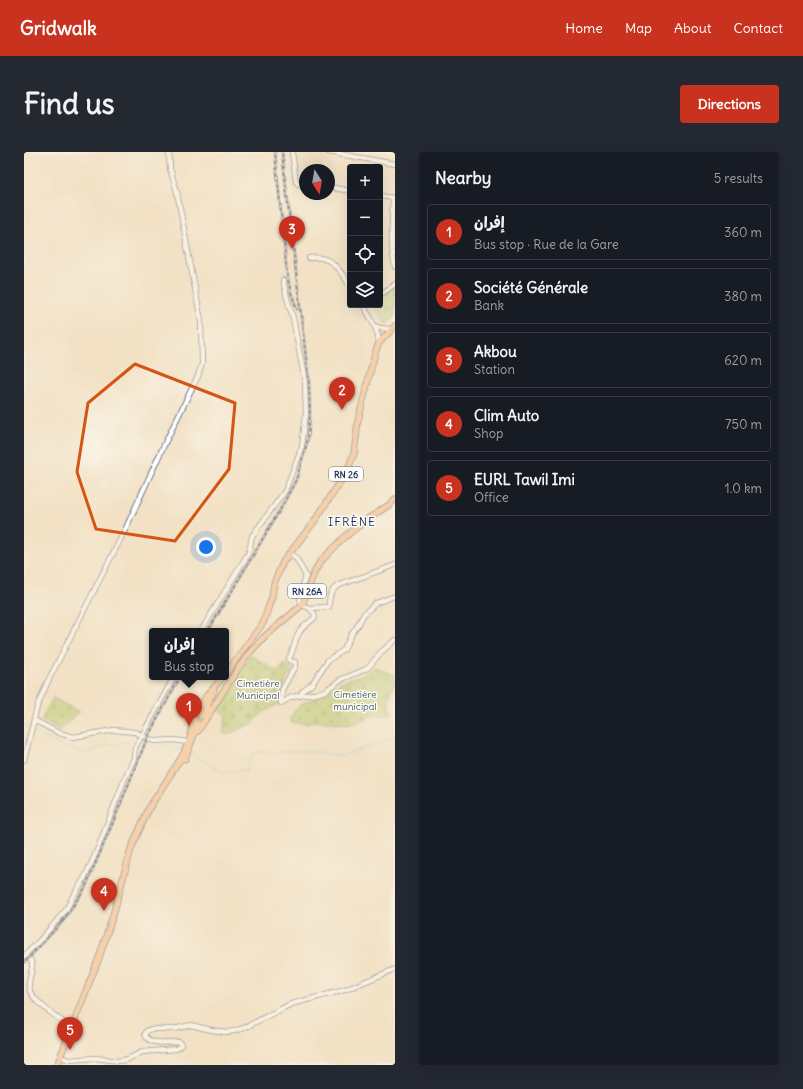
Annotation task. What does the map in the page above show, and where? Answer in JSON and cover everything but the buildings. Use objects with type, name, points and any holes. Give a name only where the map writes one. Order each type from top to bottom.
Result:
[{"type":"main road","name":"RN 26","points":[[229,669],[263,623],[269,610],[274,583],[283,562],[340,484],[350,464],[354,454],[358,422],[373,359],[379,343],[393,328]]},
{"type":"main road","name":"RN 26A","points":[[200,725],[237,670],[260,642],[302,605],[314,573],[320,562],[345,537],[395,499]]},
{"type":"main road","points":[[57,1065],[97,976],[114,926],[128,869],[139,838],[158,799],[185,756],[198,716],[221,680]]},
{"type":"main road","points":[[198,716],[208,711],[225,689]]},
{"type":"main road","points":[[198,716],[208,715]]},
{"type":"main road","points":[[189,743],[200,725],[198,716]]},
{"type":"main road","points":[[61,1065],[74,1029]]},
{"type":"street","points":[[24,760],[36,708],[48,681],[125,530],[198,376],[202,364],[201,321],[177,192],[170,170],[168,152]]},
{"type":"street","points":[[292,152],[296,182],[299,184]]},
{"type":"street","points":[[328,152],[395,164]]},
{"type":"street","points":[[335,188],[347,190]]},
{"type":"street","points":[[383,196],[394,198],[392,216],[393,260],[395,267]]},
{"type":"street","points":[[309,258],[326,259],[331,262],[347,282]]},
{"type":"street","points":[[203,628],[249,552],[252,536],[285,491],[302,446],[306,414],[305,382],[293,318],[286,298],[284,280]]},
{"type":"street","points":[[383,293],[395,284]]},
{"type":"street","points":[[365,308],[379,335],[379,343]]},
{"type":"street","points":[[375,326],[380,328],[393,328]]},
{"type":"street","points":[[290,553],[296,558],[306,576],[299,601],[302,605],[309,608],[314,613],[315,617],[303,628],[296,639],[289,658],[290,661],[295,662],[295,666],[282,690],[281,703],[290,698],[325,691],[340,680],[364,670],[369,667],[380,653],[395,640]]},
{"type":"street","points":[[309,608],[330,607],[329,597],[337,586],[395,564]]},
{"type":"street","points":[[301,696],[302,692],[312,684],[328,660],[344,650],[364,614],[376,603],[395,596]]},
{"type":"street","points":[[74,1029],[34,998],[29,988],[29,981],[33,968],[32,962],[29,958],[24,956],[66,910],[84,879],[134,758],[135,748],[172,680]]},
{"type":"street","points":[[34,720],[59,733],[73,737],[114,730],[142,735],[154,742],[174,740],[189,743]]},
{"type":"street","points":[[64,1058],[69,1060],[95,1058],[119,1061],[128,1059],[142,1052],[176,1049],[180,1047],[181,1044],[179,1042],[158,1042],[150,1040],[145,1034],[147,1031],[152,1029],[174,1029],[191,1025],[211,1030],[226,1032],[235,1031],[291,1004],[345,990],[395,969]]},
{"type":"highlighted area","points":[[135,364],[235,403],[229,469],[175,541],[96,529],[77,472],[88,403]]},
{"type":"green space","points":[[395,286],[395,317],[386,324],[374,308],[383,308],[383,296]]},
{"type":"green space","name":"Cimetière Municipal","points":[[251,655],[276,671],[286,664],[293,668],[286,680],[279,704],[262,713],[253,723],[233,732],[230,735],[223,733],[226,716],[216,708]]},
{"type":"green space","name":"Cimetière municipal","points":[[374,667],[395,675],[395,681],[389,697],[392,712],[386,715],[372,716],[349,724],[314,721],[307,724],[292,723],[290,719],[296,709],[302,704],[327,693],[340,682],[362,675]]},
{"type":"green space","points":[[53,698],[79,712],[60,730],[41,720]]},
{"type":"waterway","points":[[24,725],[29,728]]},
{"type":"waterway","points":[[34,731],[52,742],[86,754],[104,746],[132,741]]},
{"type":"waterway","points":[[193,754],[222,772],[246,770],[254,752],[307,751],[341,756],[395,738]]},
{"type":"waterway","points":[[151,747],[168,746],[181,749]]},
{"type":"railway","points":[[275,152],[287,274],[291,293],[297,309]]},
{"type":"railway","points":[[210,628],[296,480],[308,439],[310,415],[309,384],[282,152]]},
{"type":"railway","points":[[24,963],[63,921],[85,888],[148,736],[178,680]]},
{"type":"place","name":"Akbou","points":[[292,249]]},
{"type":"place","name":"Société Générale","points":[[342,410]]},
{"type":"place","name":"إفران","points":[[189,726]]},
{"type":"place","name":"Clim Auto","points":[[104,911]]},
{"type":"place","name":"EURL Tawil Imi","points":[[70,1050]]},
{"type":"district","name":"IFRÈNE","points":[[352,521]]}]
